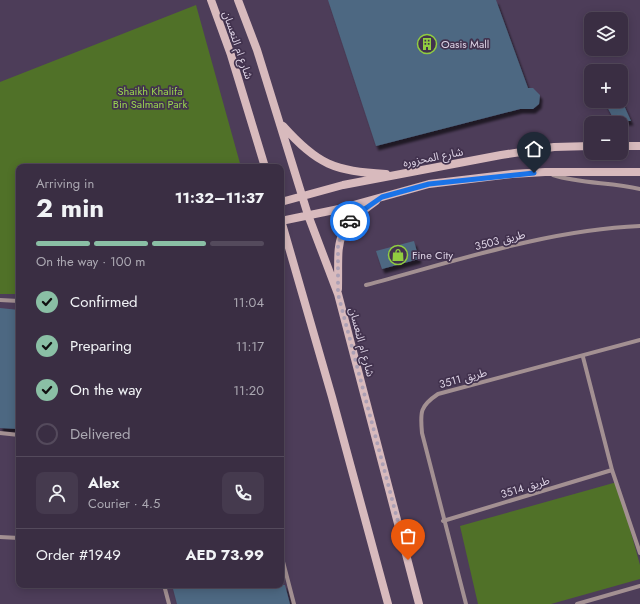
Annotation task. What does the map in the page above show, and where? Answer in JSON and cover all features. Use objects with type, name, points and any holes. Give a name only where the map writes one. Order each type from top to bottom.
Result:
[{"type":"main road","name":"شارع ام النعسان","points":[[211,0],[231,55],[264,164]]},
{"type":"main road","name":"شارع ام النعسان","points":[[238,0],[257,50],[308,215],[338,294],[419,604]]},
{"type":"main road","points":[[281,124],[305,149],[322,161],[344,170],[399,174]]},
{"type":"main road","name":"شارع المحزوره","points":[[284,201],[343,185],[502,155],[554,147],[584,146]]},
{"type":"main road","points":[[628,146],[640,146]]},
{"type":"main road","points":[[284,220],[339,209],[429,184],[512,174],[545,172],[640,172]]},
{"type":"main road","points":[[338,294],[337,254],[341,236],[356,215],[382,197]]},
{"type":"main road","points":[[284,231],[332,397],[388,604]]},
{"type":"street","points":[[545,172],[568,180],[611,184],[640,189]]},
{"type":"street","name":"طريق 3503","points":[[366,285],[550,237],[597,229],[640,226]]},
{"type":"street","points":[[0,300],[16,301]]},
{"type":"street","name":"طريق 3511","points":[[466,604],[443,521],[422,433],[420,414],[425,402],[438,394],[583,357],[640,340]]},
{"type":"street","points":[[583,357],[612,470],[640,553]]},
{"type":"street","points":[[0,433],[16,435]]},
{"type":"street","name":"طريق 3514","points":[[443,521],[612,470]]},
{"type":"street","points":[[0,537],[16,538]]},
{"type":"street","points":[[284,566],[294,604]]},
{"type":"street","points":[[577,604],[640,586]]},
{"type":"street","points":[[165,588],[169,604]]},
{"type":"green space","name":"Shaikh Khalifa Bin Salman Park","points":[[196,5],[240,164],[16,164],[16,294],[0,294],[0,82]]},
{"type":"green space","points":[[617,482],[640,565],[640,579],[551,604],[478,604],[460,526]]},
{"type":"building","name":"Oasis Mall","points":[[328,0],[496,0],[528,88],[533,88],[540,95],[539,104],[533,109],[520,109],[376,146]]},
{"type":"building","points":[[608,108],[625,108],[631,121],[628,121],[628,116],[612,116]]},
{"type":"building","name":"Fine City","points":[[414,241],[419,259],[382,269],[376,251]]},
{"type":"building","points":[[0,308],[16,310],[16,429],[0,428]]},
{"type":"building","points":[[285,585],[290,604],[177,604],[173,588],[284,588]]},
{"type":"way so far","points":[[350,221],[338,243],[338,294],[408,560]]},
{"type":"place","name":"Oasis Mall","points":[[427,44]]},
{"type":"place","name":"Fine City","points":[[398,255]]},
{"type":"route","points":[[350,221],[382,197],[429,184],[512,174],[534,173]]}]
